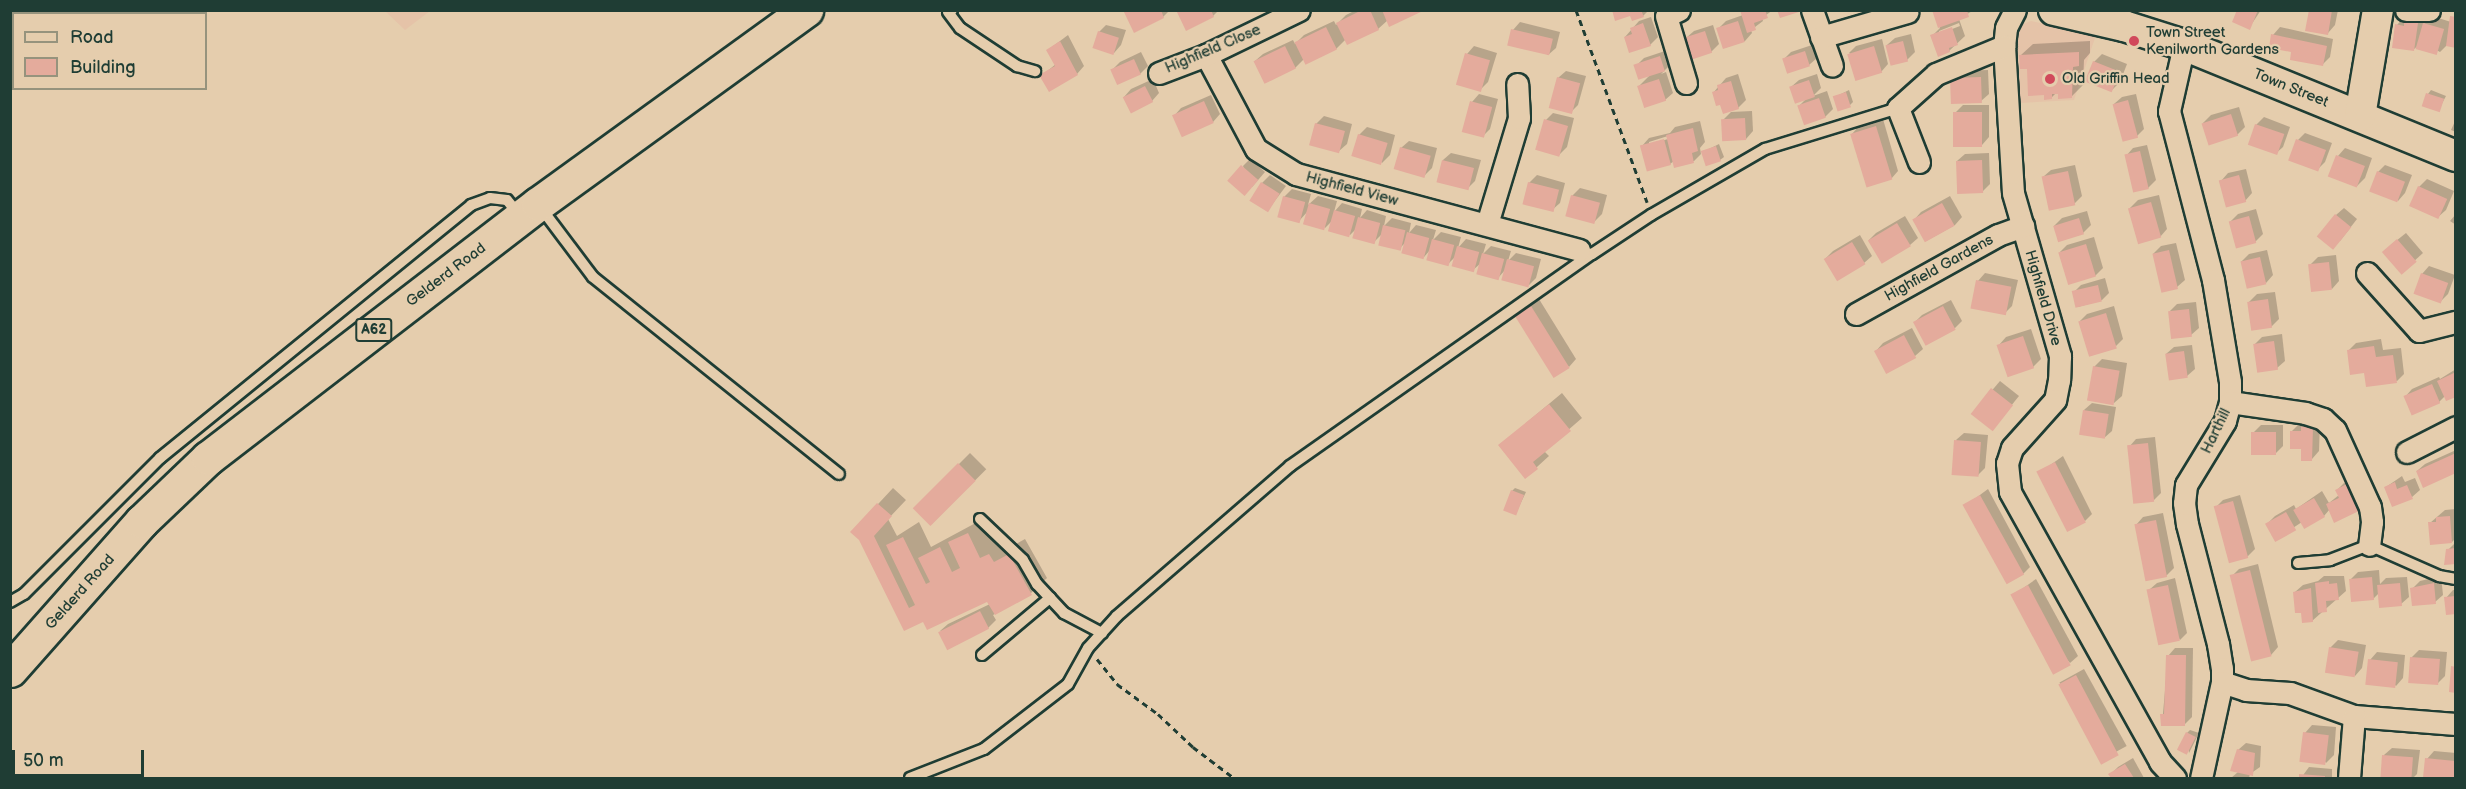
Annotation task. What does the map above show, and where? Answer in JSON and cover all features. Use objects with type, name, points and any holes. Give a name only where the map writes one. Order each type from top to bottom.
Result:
[{"type":"main road","name":"Gelderd Road","points":[[10,670],[142,521],[208,458],[530,210],[806,10]]},
{"type":"main road","name":"Town Street","points":[[2054,10],[2128,18],[2184,45],[2456,156]]},
{"type":"main road","points":[[2360,116],[2378,10]]},
{"type":"street","name":"Highfield Close","points":[[1159,73],[1206,55],[1299,10]]},
{"type":"street","points":[[1812,10],[1832,66]]},
{"type":"street","name":"Highfield Drive","points":[[2015,10],[2006,28],[2004,46],[2013,193],[2060,356],[2060,380],[2055,400],[2012,448],[2007,463],[2010,492],[2160,762],[2175,778]]},
{"type":"street","points":[[2406,10],[2429,10]]},
{"type":"street","points":[[1668,12],[1686,83]]},
{"type":"street","points":[[1821,37],[1907,12]]},
{"type":"street","name":"Harthill","points":[[2184,45],[2169,111],[2213,280],[2230,382],[2230,402],[2213,444],[2186,485],[2184,503],[2187,524],[2218,644],[2222,682],[2201,778]]},
{"type":"street","points":[[1919,162],[1898,108],[1936,74],[2004,46]]},
{"type":"street","name":"Highfield View","points":[[1206,55],[1256,148],[1296,174],[1579,250]]},
{"type":"street","points":[[1487,224],[1519,118],[1517,84]]},
{"type":"street","name":"Highfield Gardens","points":[[1856,314],[1998,235],[2023,226]]},
{"type":"street","points":[[2367,273],[2419,331],[2456,322]]},
{"type":"street","points":[[2230,402],[2305,413],[2323,419],[2335,430],[2370,507],[2372,522],[2369,545]]},
{"type":"street","points":[[2406,452],[2456,428]]},
{"type":"street","points":[[2222,682],[2246,690],[2290,693],[2354,716],[2456,724]]},
{"type":"street","points":[[2349,778],[2354,716]]},
{"type":"lane","points":[[952,10],[948,12],[960,28],[1017,66],[1035,71]]},
{"type":"lane","points":[[910,778],[984,749],[1068,684],[1088,648],[1118,616],[1290,466],[1651,215],[1765,149],[1898,108]]},
{"type":"lane","points":[[10,602],[24,594],[160,458],[471,205],[490,198],[507,200],[530,210],[593,277],[839,474]]},
{"type":"lane","points":[[980,519],[1023,560],[1037,584],[1064,613],[1102,633]]},
{"type":"lane","points":[[2298,563],[2330,560],[2369,545],[2439,576],[2456,579]]},
{"type":"lane","points":[[982,655],[1050,598]]},
{"type":"path","points":[[1576,10],[1651,215]]},
{"type":"path","points":[[1088,648],[1117,684],[1158,714],[1193,747],[1234,778]]},
{"type":"shaded area","points":[[385,11],[430,11],[405,30]]},
{"type":"shaded area","points":[[2031,21],[2096,35],[2074,100],[2019,103],[2016,54],[2018,37],[2021,25]]},
{"type":"building","points":[[1123,10],[1161,10],[1164,18],[1134,33]]},
{"type":"building","points":[[1176,10],[1211,10],[1214,17],[1186,31]]},
{"type":"building","points":[[1362,10],[1370,10],[1379,30],[1347,45],[1336,23]]},
{"type":"building","points":[[1382,10],[1425,10],[1389,27]]},
{"type":"building","points":[[1612,10],[1641,10],[1644,17],[1632,21],[1630,16],[1615,21]]},
{"type":"building","points":[[1740,10],[1765,10],[1768,18],[1754,23],[1756,30],[1747,33]]},
{"type":"building","points":[[1777,10],[1801,10],[1802,11],[1780,18]]},
{"type":"building","points":[[1932,10],[1967,10],[1969,17],[1938,28]]},
{"type":"building","points":[[2237,10],[2258,10],[2250,30],[2232,22]]},
{"type":"building","points":[[2309,10],[2332,10],[2328,35],[2305,31]]},
{"type":"building","points":[[2450,16],[2456,17],[2456,48],[2446,46]]},
{"type":"building","points":[[1738,21],[1745,42],[1723,49],[1716,28]]},
{"type":"building","points":[[2404,21],[2418,23],[2414,51],[2392,48],[2395,24],[2404,26]]},
{"type":"building","points":[[1643,23],[1651,46],[1629,53],[1624,37],[1632,34],[1630,28]]},
{"type":"building","points":[[2423,23],[2444,29],[2437,55],[2416,49]]},
{"type":"building","points":[[1326,27],[1337,49],[1306,65],[1295,42]]},
{"type":"building","points":[[1952,27],[1958,45],[1949,48],[1950,52],[1938,57],[1930,35]]},
{"type":"building","points":[[1511,29],[1553,39],[1549,55],[1507,46]]},
{"type":"building","points":[[1098,31],[1119,38],[1113,55],[1092,48]]},
{"type":"building","points":[[1705,31],[1712,53],[1691,60],[1684,38]]},
{"type":"building","points":[[2271,34],[2327,46],[2323,66],[2290,60],[2291,52],[2269,48]]},
{"type":"building","points":[[1060,41],[1078,75],[1049,92],[1039,75],[1055,66],[1046,50]]},
{"type":"building","points":[[1903,41],[1908,61],[1891,66],[1886,45]]},
{"type":"building","points":[[1285,46],[1296,68],[1265,84],[1254,61]]},
{"type":"building","points":[[1874,46],[1882,73],[1855,81],[1847,54]]},
{"type":"building","points":[[1805,51],[1810,66],[1787,74],[1782,58]]},
{"type":"building","name":"Old Griffin Head","points":[[2079,52],[2079,66],[2073,67],[2072,98],[2058,99],[2058,94],[2052,94],[2052,99],[2044,100],[2044,95],[2028,96],[2027,69],[2020,69],[2019,55]]},
{"type":"building","points":[[1465,53],[1490,60],[1481,92],[1456,85]]},
{"type":"building","points":[[1660,56],[1665,71],[1638,80],[1633,65]]},
{"type":"building","points":[[1134,59],[1141,75],[1117,85],[1110,70]]},
{"type":"building","points":[[2093,61],[2120,72],[2112,92],[2085,81]]},
{"type":"building","points":[[1557,77],[1580,83],[1572,114],[1549,108]]},
{"type":"building","points":[[1981,77],[1982,103],[1951,104],[1950,78]]},
{"type":"building","points":[[1659,79],[1666,101],[1644,108],[1637,86]]},
{"type":"building","points":[[1809,80],[1815,97],[1795,104],[1789,87]]},
{"type":"building","points":[[1731,81],[1739,109],[1723,114],[1720,105],[1716,106],[1712,92],[1718,90],[1717,85]]},
{"type":"building","points":[[1145,86],[1153,102],[1131,113],[1123,97]]},
{"type":"building","points":[[1846,92],[1851,107],[1838,112],[1833,96]]},
{"type":"building","points":[[2426,93],[2444,99],[2440,112],[2422,106]]},
{"type":"building","points":[[1819,98],[1826,118],[1804,125],[1797,105]]},
{"type":"building","points":[[2128,100],[2138,138],[2123,142],[2113,104]]},
{"type":"building","points":[[1204,101],[1214,123],[1182,137],[1172,115]]},
{"type":"building","points":[[1470,101],[1492,107],[1484,138],[1462,132]]},
{"type":"building","points":[[1953,112],[1982,112],[1982,147],[1953,147]]},
{"type":"building","points":[[2231,114],[2238,136],[2209,145],[2202,124]]},
{"type":"building","points":[[1745,118],[1746,140],[1722,141],[1721,119]]},
{"type":"building","points":[[1544,119],[1568,126],[1559,157],[1535,150]]},
{"type":"building","points":[[1315,123],[1345,131],[1339,153],[1309,145]]},
{"type":"building","points":[[2255,124],[2284,134],[2277,155],[2248,145]]},
{"type":"building","points":[[1876,126],[1892,180],[1867,187],[1850,134]]},
{"type":"building","points":[[1693,128],[1698,151],[1692,153],[1694,163],[1674,168],[1666,135]]},
{"type":"building","points":[[1358,134],[1388,143],[1381,165],[1351,156]]},
{"type":"building","points":[[1664,139],[1671,165],[1647,172],[1640,145]]},
{"type":"building","points":[[2296,139],[2326,150],[2318,172],[2288,161]]},
{"type":"building","points":[[1716,146],[1721,161],[1706,166],[1701,151]]},
{"type":"building","points":[[1400,147],[1431,156],[1424,178],[1394,169]]},
{"type":"building","points":[[2140,151],[2149,189],[2133,193],[2124,155]]},
{"type":"building","points":[[2336,155],[2365,166],[2357,188],[2328,176]]},
{"type":"building","points":[[1442,160],[1474,168],[1468,190],[1436,182]]},
{"type":"building","points":[[1982,160],[1983,193],[1957,194],[1956,161]]},
{"type":"building","points":[[1241,165],[1258,180],[1245,196],[1227,181]]},
{"type":"building","points":[[2068,171],[2075,205],[2049,211],[2042,177]]},
{"type":"building","points":[[2377,171],[2405,182],[2397,202],[2369,192]]},
{"type":"building","points":[[2239,175],[2246,202],[2226,207],[2219,180]]},
{"type":"building","points":[[1261,182],[1280,194],[1268,212],[1249,201]]},
{"type":"building","points":[[1528,182],[1559,190],[1553,212],[1522,204]]},
{"type":"building","points":[[2418,186],[2447,199],[2438,219],[2409,206]]},
{"type":"building","points":[[1571,195],[1600,203],[1594,224],[1565,216]]},
{"type":"building","points":[[1283,196],[1305,202],[1300,223],[1277,217]]},
{"type":"building","points":[[2151,202],[2161,238],[2138,244],[2128,209]]},
{"type":"building","points":[[1309,203],[1330,209],[1324,230],[1303,224]]},
{"type":"building","points":[[1942,203],[1955,226],[1925,242],[1912,219]]},
{"type":"building","points":[[1334,210],[1355,216],[1349,237],[1328,231]]},
{"type":"building","points":[[2335,214],[2351,227],[2333,250],[2317,237]]},
{"type":"building","points":[[2249,216],[2256,243],[2236,248],[2229,221]]},
{"type":"building","points":[[1358,217],[1380,223],[1375,244],[1352,238]]},
{"type":"building","points":[[2079,218],[2084,234],[2058,242],[2053,226]]},
{"type":"building","points":[[1897,223],[1911,246],[1882,264],[1868,241]]},
{"type":"building","points":[[1383,225],[1405,230],[1401,251],[1378,245]]},
{"type":"building","points":[[1407,232],[1429,238],[1424,259],[1401,253]]},
{"type":"building","points":[[1432,239],[1454,245],[1449,266],[1426,260]]},
{"type":"building","points":[[2397,239],[2417,262],[2402,275],[2382,252]]},
{"type":"building","points":[[1852,242],[1865,264],[1837,281],[1824,259]]},
{"type":"building","points":[[2086,244],[2096,277],[2068,285],[2058,252]]},
{"type":"building","points":[[1457,246],[1479,252],[1474,272],[1452,266]]},
{"type":"building","points":[[2169,250],[2178,289],[2161,293],[2152,254]]},
{"type":"building","points":[[1482,253],[1504,259],[1499,280],[1476,274]]},
{"type":"building","points":[[2260,257],[2266,284],[2247,289],[2241,261]]},
{"type":"building","points":[[1507,259],[1534,266],[1528,287],[1501,280]]},
{"type":"building","points":[[2329,262],[2332,290],[2311,292],[2308,264]]},
{"type":"building","points":[[2421,273],[2448,283],[2441,304],[2413,294]]},
{"type":"building","points":[[1976,280],[2011,287],[2006,315],[1970,308]]},
{"type":"building","points":[[2098,285],[2102,302],[2076,308],[2072,291]]},
{"type":"building","points":[[2268,299],[2272,328],[2251,331],[2247,302]]},
{"type":"building","points":[[1531,306],[1570,368],[1554,378],[1515,316]]},
{"type":"building","points":[[1943,306],[1956,330],[1926,346],[1913,322]]},
{"type":"building","points":[[2189,309],[2192,337],[2171,339],[2168,311]]},
{"type":"building","points":[[2106,313],[2117,348],[2089,357],[2078,321]]},
{"type":"building","points":[[1904,335],[1916,358],[1886,374],[1874,351]]},
{"type":"building","points":[[2023,336],[2034,368],[2008,377],[1997,345]]},
{"type":"building","points":[[2274,341],[2278,370],[2257,373],[2253,344]]},
{"type":"building","points":[[2374,346],[2376,357],[2393,355],[2397,383],[2366,387],[2364,373],[2350,375],[2347,350]]},
{"type":"building","points":[[2184,351],[2188,378],[2169,380],[2165,354]]},
{"type":"building","points":[[2093,366],[2120,371],[2114,405],[2087,400]]},
{"type":"building","points":[[2456,372],[2456,397],[2446,401],[2437,381]]},
{"type":"building","points":[[2432,384],[2440,403],[2412,415],[2403,396]]},
{"type":"building","points":[[1991,388],[2013,405],[1993,431],[1971,414]]},
{"type":"building","points":[[1549,404],[1571,431],[1533,462],[1538,469],[1525,479],[1498,445]]},
{"type":"building","points":[[2083,410],[2109,414],[2105,439],[2079,435]]},
{"type":"building","points":[[2301,427],[2313,427],[2312,461],[2301,461],[2301,449],[2290,449],[2290,431],[2301,431]]},
{"type":"building","points":[[2251,432],[2276,432],[2276,455],[2251,455]]},
{"type":"building","points":[[1954,440],[1981,442],[1978,477],[1952,475]]},
{"type":"building","points":[[2148,443],[2154,502],[2133,504],[2127,445]]},
{"type":"building","points":[[2456,453],[2456,473],[2423,488],[2416,471]]},
{"type":"building","points":[[2055,462],[2086,523],[2067,532],[2036,472]]},
{"type":"building","points":[[958,463],[976,481],[930,526],[913,508]]},
{"type":"building","points":[[2395,482],[2397,489],[2407,485],[2413,499],[2392,507],[2384,487]]},
{"type":"building","points":[[2349,483],[2361,510],[2334,523],[2326,504],[2339,498],[2335,490]]},
{"type":"building","points":[[1511,490],[1524,495],[1516,516],[1503,511]]},
{"type":"building","points":[[1980,495],[2024,575],[2007,584],[1963,505]]},
{"type":"building","points":[[2314,498],[2325,517],[2304,529],[2293,510]]},
{"type":"building","points":[[2233,501],[2248,558],[2229,563],[2214,506]]},
{"type":"building","points":[[877,503],[892,516],[874,536],[909,608],[915,605],[886,545],[903,537],[926,584],[930,582],[918,558],[940,547],[952,572],[960,568],[948,542],[968,533],[980,558],[989,554],[994,562],[1009,554],[1032,595],[995,615],[987,602],[927,630],[923,622],[904,631],[859,540],[850,532]]},
{"type":"building","points":[[2286,512],[2296,530],[2275,542],[2265,524]]},
{"type":"building","points":[[2450,516],[2452,543],[2430,545],[2428,522],[2436,522],[2436,517]]},
{"type":"building","points":[[2156,520],[2167,577],[2145,581],[2134,524]]},
{"type":"building","points":[[2456,548],[2456,564],[2444,565],[2446,549]]},
{"type":"building","points":[[2250,570],[2272,656],[2251,661],[2230,575]]},
{"type":"building","points":[[2372,577],[2374,600],[2351,602],[2349,579]]},
{"type":"building","points":[[2329,581],[2329,584],[2337,583],[2339,600],[2326,601],[2327,612],[2318,613],[2315,583]]},
{"type":"building","points":[[2400,583],[2402,606],[2379,608],[2377,585]]},
{"type":"building","points":[[2434,583],[2436,604],[2412,606],[2410,588]]},
{"type":"building","points":[[2028,585],[2071,665],[2053,675],[2010,594]]},
{"type":"building","points":[[2168,585],[2180,641],[2158,645],[2146,590]]},
{"type":"building","points":[[2311,588],[2313,622],[2302,623],[2301,613],[2295,613],[2293,592]]},
{"type":"building","points":[[2456,596],[2456,614],[2446,615],[2444,597]]},
{"type":"building","points":[[980,611],[989,629],[947,650],[938,632]]},
{"type":"building","points":[[2329,647],[2359,652],[2355,677],[2325,673]]},
{"type":"building","points":[[2166,655],[2186,655],[2185,726],[2161,726],[2160,714],[2164,714]]},
{"type":"building","points":[[2410,657],[2440,659],[2438,685],[2408,683]]},
{"type":"building","points":[[2368,659],[2398,662],[2395,688],[2365,685]]},
{"type":"building","points":[[2451,666],[2456,667],[2456,693],[2449,692]]},
{"type":"building","points":[[2076,675],[2119,755],[2101,765],[2058,684]]},
{"type":"building","points":[[2186,732],[2196,737],[2187,755],[2177,750]]},
{"type":"building","points":[[2303,732],[2329,735],[2325,765],[2299,762]]},
{"type":"building","points":[[2237,749],[2255,753],[2253,776],[2230,771]]},
{"type":"building","points":[[2382,755],[2413,757],[2411,778],[2380,778]]},
{"type":"building","points":[[2425,758],[2455,761],[2454,778],[2423,778]]},
{"type":"building","points":[[2125,764],[2134,778],[2111,778],[2108,774]]},
{"type":"building","points":[[2299,774],[2325,776],[2325,778],[2299,778]]},
{"type":"place","name":"Town Street Kenilworth Gardens","points":[[2134,41]]},
{"type":"place","name":"Old Griffin Head","points":[[2050,79]]}]
